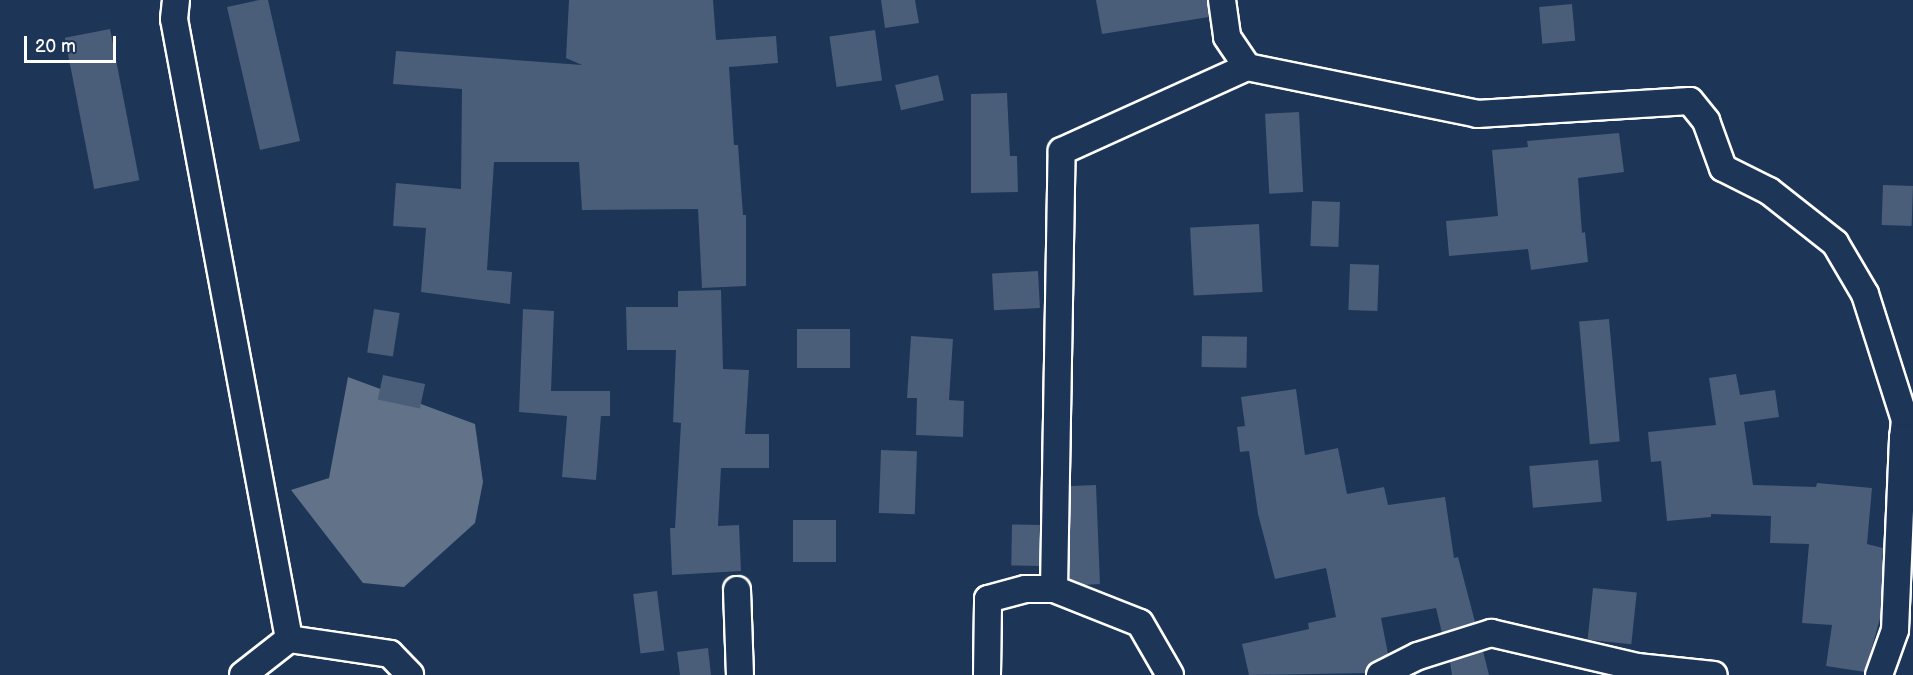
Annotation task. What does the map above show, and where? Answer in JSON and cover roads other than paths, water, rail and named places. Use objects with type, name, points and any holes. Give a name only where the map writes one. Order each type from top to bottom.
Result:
[{"type":"street","points":[[176,0],[174,19],[289,639]]},
{"type":"street","points":[[1222,0],[1227,37],[1247,67]]},
{"type":"street","points":[[1054,589],[1062,151],[1247,67],[1478,114],[1690,101],[1706,121],[1723,168],[1769,191],[1835,243],[1864,294],[1905,420],[1908,437],[1895,630],[1879,675]]},
{"type":"street","points":[[987,675],[988,599],[1025,589],[1054,589],[1140,623],[1170,675]]},
{"type":"street","points":[[737,590],[740,675]]},
{"type":"street","points":[[1380,675],[1418,656],[1491,633],[1637,667],[1713,675]]},
{"type":"street","points":[[243,675],[289,639],[390,654],[410,675]]},
{"type":"water","points":[[348,377],[475,424],[483,482],[475,523],[404,587],[363,583],[291,490],[329,478]]}]
